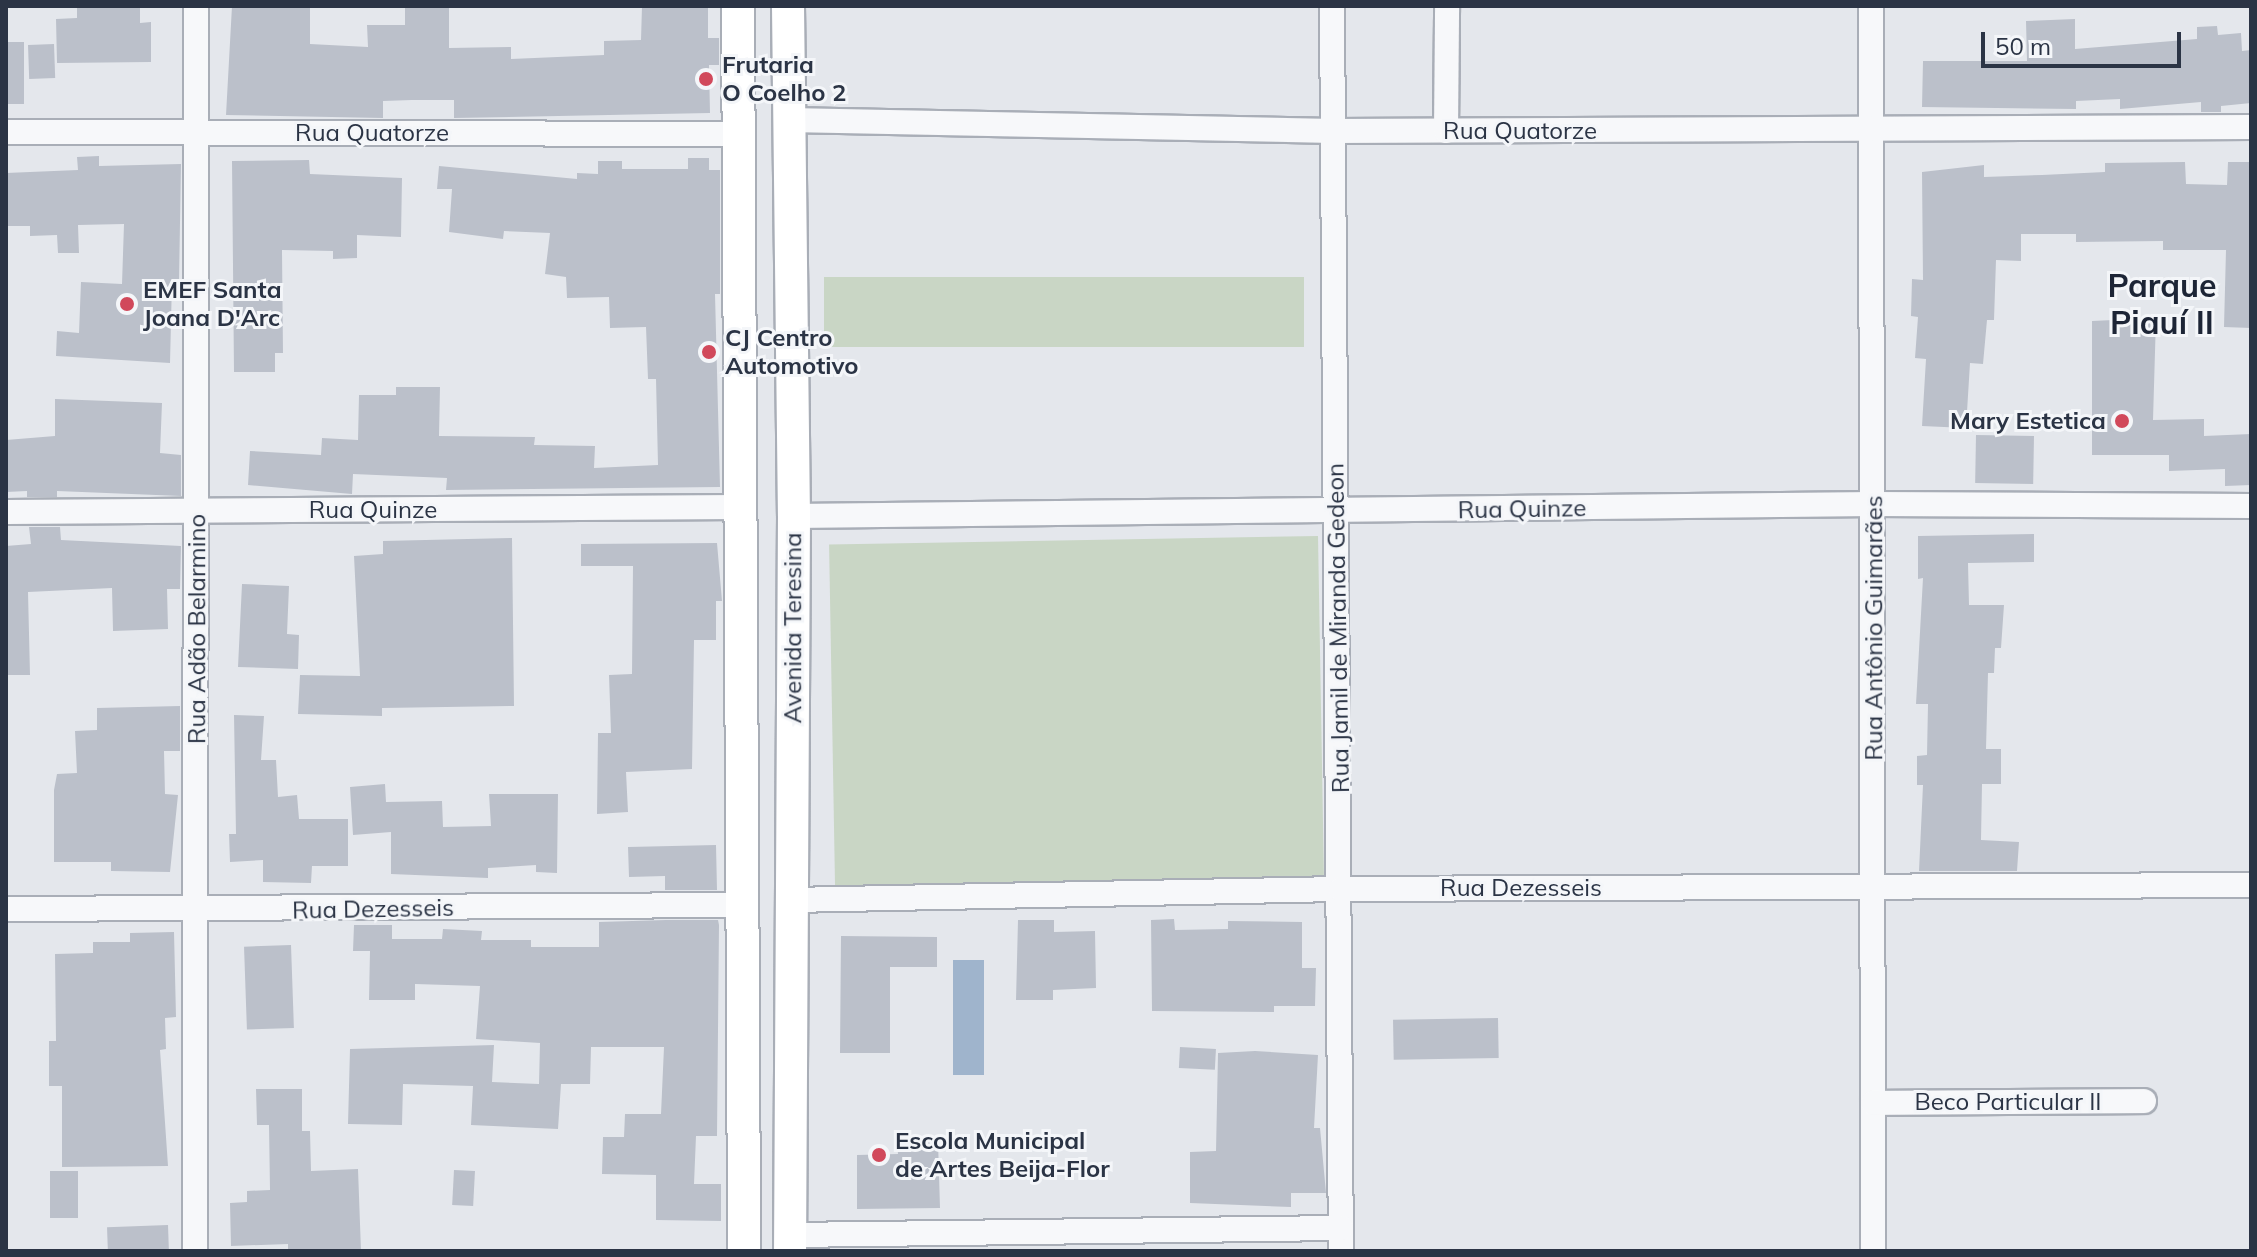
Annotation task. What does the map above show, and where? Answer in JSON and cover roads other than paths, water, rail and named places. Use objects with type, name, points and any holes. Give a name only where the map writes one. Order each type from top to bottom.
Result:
[{"type":"main road","points":[[738,6],[744,1251]]},
{"type":"main road","name":"Avenida Teresina","points":[[788,6],[794,516],[790,1243]]},
{"type":"main road","points":[[739,347],[793,347]]},
{"type":"street","name":"Rua Adão Belarmino","points":[[195,1251],[199,911],[196,6]]},
{"type":"street","name":"Rua Jamil de Miranda Gedeon","points":[[1332,6],[1341,889],[1341,1239]]},
{"type":"street","points":[[1446,131],[1447,6]]},
{"type":"street","name":"Rua Antônio Guimarães","points":[[1871,6],[1873,1251]]},
{"type":"street","name":"Rua Quatorze","points":[[789,120],[1334,131],[2251,127]]},
{"type":"street","name":"Rua Quatorze","points":[[6,132],[738,134]]},
{"type":"street","name":"Rua Quinze","points":[[794,516],[1874,504],[2251,506]]},
{"type":"street","name":"Rua Quinze","points":[[6,512],[739,507]]},
{"type":"street","name":"Rua Dezesseis","points":[[791,900],[1341,889],[2251,885]]},
{"type":"street","name":"Rua Dezesseis","points":[[6,909],[199,911],[741,905]]},
{"type":"street","name":"Beco Particular II","points":[[1873,1103],[2144,1101]]},
{"type":"street","points":[[790,1243],[1341,1239]]},
{"type":"water","points":[[953,960],[984,960],[984,1075],[953,1075]]},
{"type":"place","name":"Frutaria O Coelho 2","points":[[706,79]]},
{"type":"place","name":"EMEF Santa Joana D'Arc","points":[[127,304]]},
{"type":"place","name":"CJ Centro Automotivo","points":[[709,352]]},
{"type":"place","name":"Mary Estetica","points":[[2122,421]]},
{"type":"place","name":"Escola Municipal de Artes Beija-Flor","points":[[879,1155]]},
{"type":"district","name":"Parque Piauí II","points":[[2162,304]]}]
